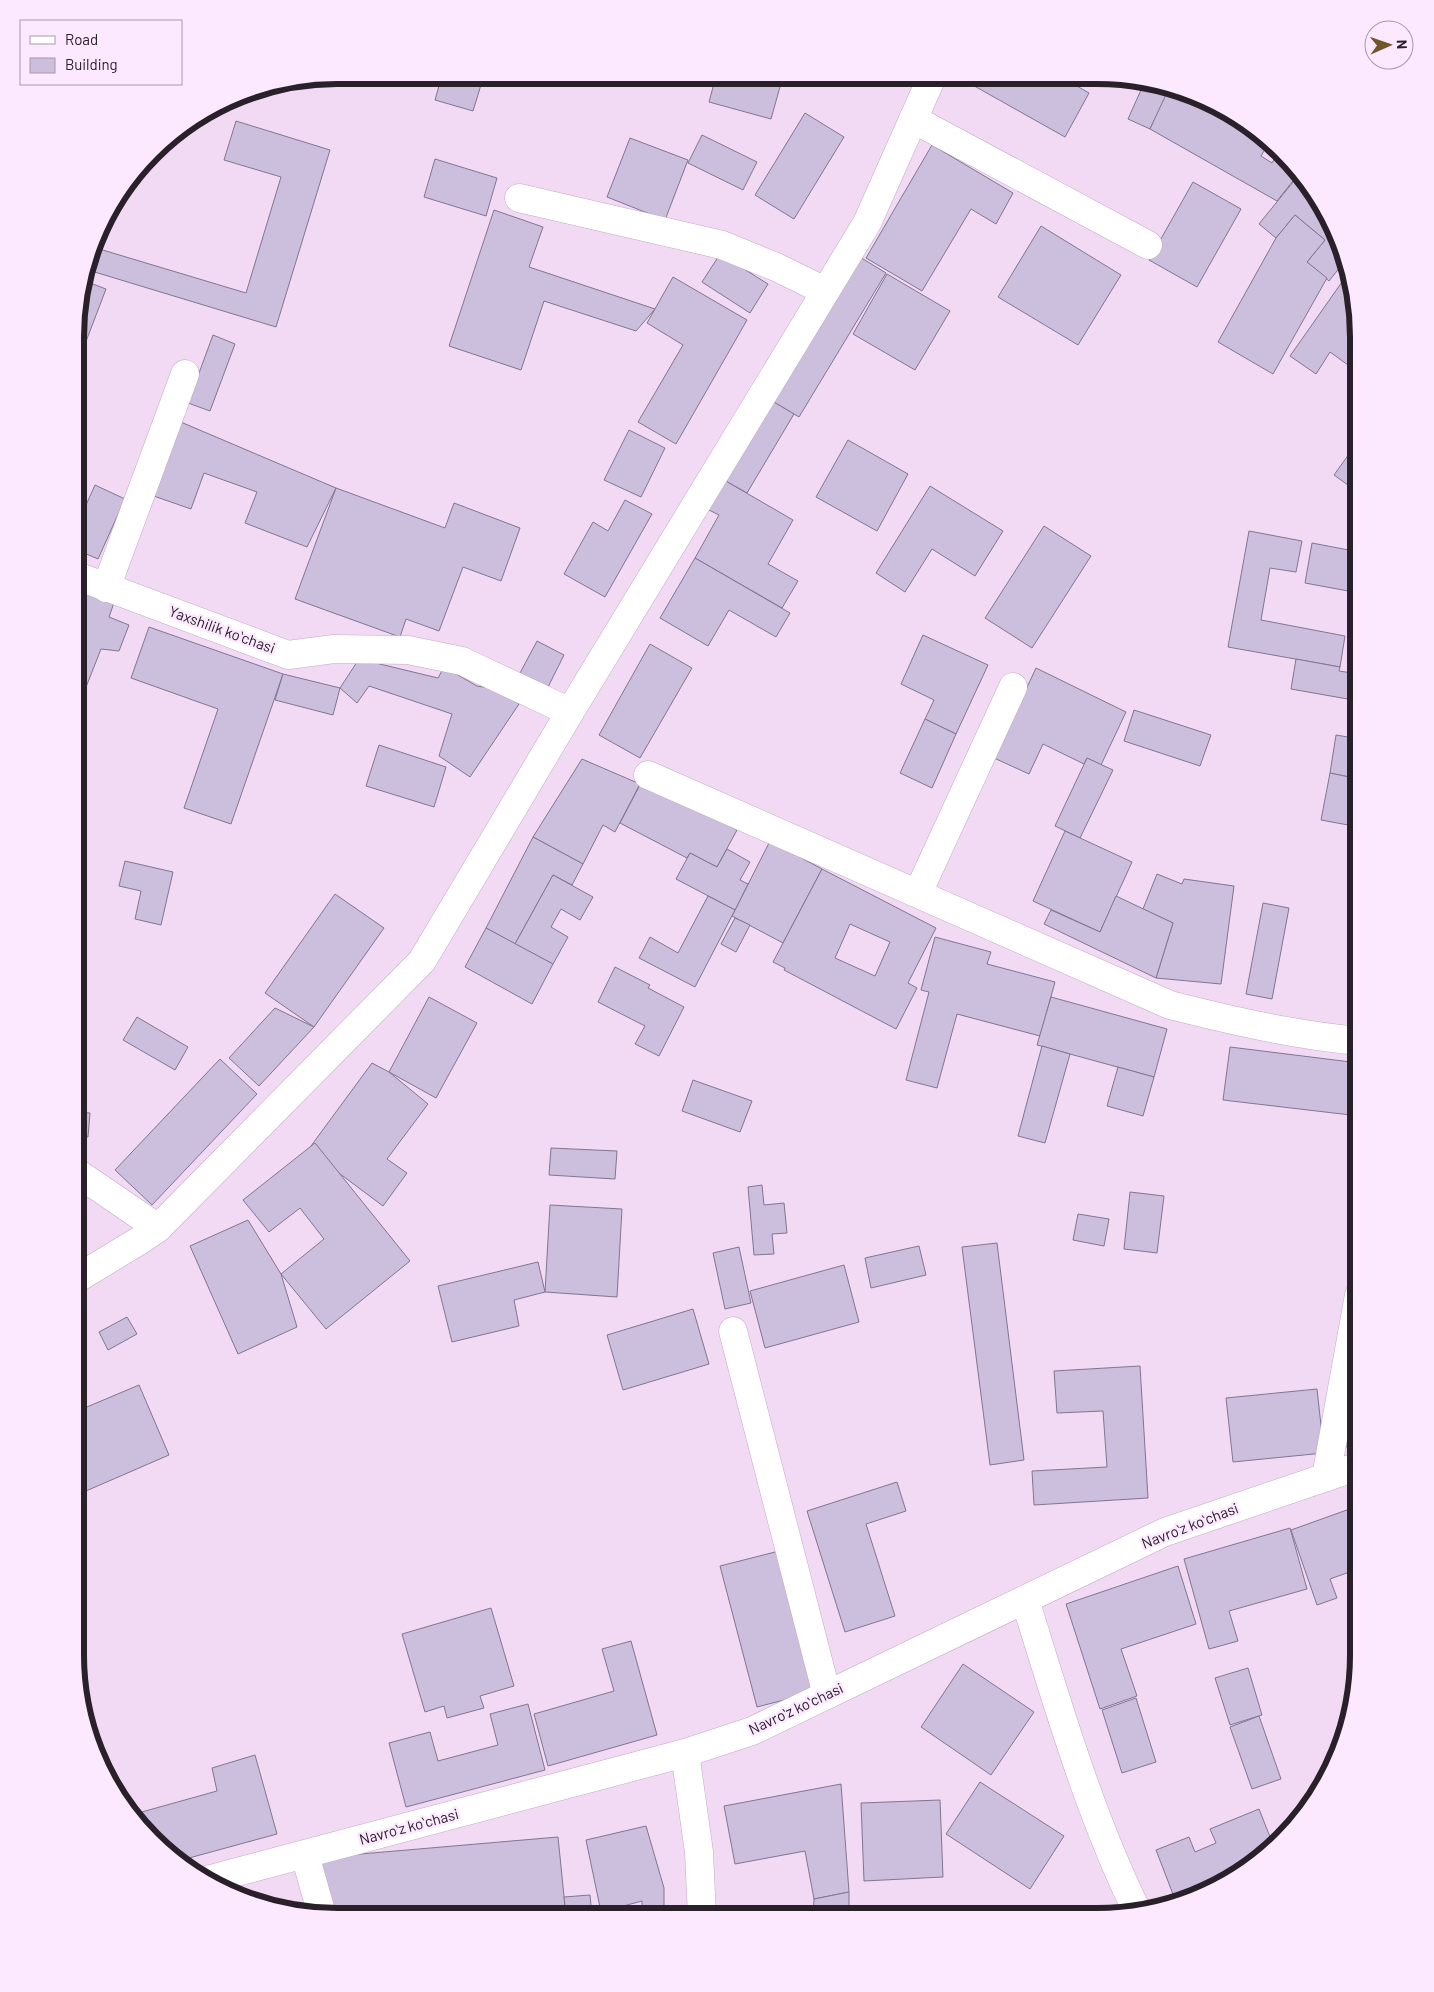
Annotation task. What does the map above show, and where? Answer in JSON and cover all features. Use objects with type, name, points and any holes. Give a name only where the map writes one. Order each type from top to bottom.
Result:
[{"type":"street","points":[[84,1274],[142,1240],[158,1228],[422,960],[867,222],[929,84]]},
{"type":"street","points":[[913,119],[1148,245]]},
{"type":"street","points":[[519,198],[722,245],[776,267],[825,291]]},
{"type":"street","points":[[106,588],[185,374]]},
{"type":"street","name":"Yaxshilik koʻchasi","points":[[84,579],[288,655],[334,649],[408,650],[462,661],[570,712]]},
{"type":"street","points":[[918,893],[1013,687]]},
{"type":"street","points":[[648,775],[1170,1005],[1263,1027],[1316,1037],[1350,1040]]},
{"type":"street","points":[[84,1177],[158,1228]]},
{"type":"street","points":[[733,1331],[827,1695]]},
{"type":"street","points":[[1326,1477],[1350,1345]]},
{"type":"street","name":"Navroʻz koʻchasi","points":[[217,1878],[685,1753],[752,1731],[1165,1532],[1350,1469]]},
{"type":"street","points":[[1025,1600],[1075,1757],[1123,1882],[1134,1905]]},
{"type":"street","points":[[685,1753],[700,1852],[702,1908]]},
{"type":"street","points":[[305,1855],[320,1908]]},
{"type":"building","points":[[439,84],[481,84],[473,111],[435,100]]},
{"type":"building","points":[[714,84],[781,84],[771,119],[709,102]]},
{"type":"building","points":[[971,84],[1073,84],[1089,93],[1065,137]]},
{"type":"building","points":[[1142,88],[1167,93],[1150,129],[1128,119]]},
{"type":"building","points":[[1167,93],[1178,97],[1203,107],[1243,130],[1265,148],[1261,156],[1272,163],[1275,158],[1295,179],[1277,201],[1150,129]]},
{"type":"building","points":[[805,113],[844,137],[794,219],[755,195]]},
{"type":"building","points":[[236,121],[330,150],[276,327],[92,271],[100,249],[246,293],[281,177],[224,160]]},
{"type":"building","points":[[702,135],[757,162],[743,190],[688,163]]},
{"type":"building","points":[[630,138],[688,160],[665,220],[607,197]]},
{"type":"building","points":[[932,145],[1013,193],[996,224],[971,209],[922,291],[866,258]]},
{"type":"building","points":[[435,159],[497,178],[486,216],[424,197]]},
{"type":"building","points":[[1295,180],[1308,196],[1324,225],[1341,267],[1329,281],[1307,262],[1325,240],[1295,215],[1276,238],[1259,224]]},
{"type":"building","points":[[1193,182],[1241,209],[1197,287],[1149,260]]},
{"type":"building","points":[[494,210],[543,227],[529,267],[655,309],[636,331],[544,301],[521,370],[449,346]]},
{"type":"building","points":[[1295,215],[1325,240],[1307,262],[1327,278],[1273,374],[1218,342],[1276,238]]},
{"type":"building","points":[[1041,226],[1121,275],[1078,345],[998,297]]},
{"type":"building","points":[[720,254],[768,284],[750,313],[702,282]]},
{"type":"building","points":[[855,254],[886,273],[799,417],[767,398]]},
{"type":"building","points":[[887,274],[950,311],[915,370],[853,334]]},
{"type":"building","points":[[673,277],[747,320],[676,444],[638,422],[683,345],[647,323]]},
{"type":"building","points":[[1342,282],[1344,284],[1350,320],[1350,366],[1330,352],[1316,374],[1290,356]]},
{"type":"building","points":[[90,283],[106,289],[84,347],[84,320]]},
{"type":"building","points":[[213,335],[235,344],[210,411],[188,403]]},
{"type":"building","points":[[767,398],[794,414],[747,493],[724,480]]},
{"type":"building","points":[[176,420],[336,488],[307,547],[245,523],[257,492],[204,473],[191,509],[148,494]]},
{"type":"building","points":[[629,430],[665,448],[641,497],[604,480]]},
{"type":"building","points":[[848,440],[908,474],[877,531],[816,497]]},
{"type":"building","points":[[1350,453],[1350,487],[1334,475]]},
{"type":"building","points":[[724,480],[793,520],[768,564],[798,581],[782,608],[695,558],[719,515],[707,509]]},
{"type":"building","points":[[95,485],[125,499],[98,559],[84,553],[84,509]]},
{"type":"building","points":[[930,486],[1003,531],[975,576],[932,549],[905,592],[876,573]]},
{"type":"building","points":[[336,488],[445,528],[454,503],[520,528],[501,581],[463,567],[439,631],[406,619],[400,637],[295,599]]},
{"type":"building","points":[[625,500],[652,514],[605,597],[564,574],[593,522],[608,531]]},
{"type":"building","points":[[1044,526],[1091,556],[1032,648],[985,618]]},
{"type":"building","points":[[1249,531],[1302,541],[1296,572],[1270,568],[1261,620],[1345,636],[1340,667],[1228,647]]},
{"type":"building","points":[[1312,543],[1350,550],[1350,591],[1305,583]]},
{"type":"building","points":[[695,558],[790,613],[776,637],[729,610],[708,646],[660,618]]},
{"type":"building","points":[[84,588],[115,600],[109,617],[129,625],[119,651],[101,649],[84,692]]},
{"type":"building","points":[[149,627],[283,674],[231,824],[184,808],[218,709],[131,678]]},
{"type":"building","points":[[923,635],[988,665],[956,734],[925,719],[934,700],[901,684]]},
{"type":"building","points":[[537,641],[564,655],[548,687],[520,673]]},
{"type":"building","points":[[650,644],[692,668],[640,758],[599,735]]},
{"type":"building","points":[[359,659],[438,678],[444,667],[477,686],[497,689],[519,704],[470,777],[439,756],[452,714],[369,686],[357,703],[340,688]]},
{"type":"building","points":[[1296,659],[1340,667],[1339,671],[1350,673],[1350,699],[1291,689]]},
{"type":"building","points":[[1036,668],[1126,712],[1101,765],[1087,758],[1084,764],[1043,744],[1029,774],[994,758]]},
{"type":"building","points":[[283,674],[340,688],[333,715],[275,700]]},
{"type":"building","points":[[1134,710],[1211,735],[1200,766],[1124,741]]},
{"type":"building","points":[[925,719],[956,734],[932,788],[900,773]]},
{"type":"building","points":[[1336,735],[1350,737],[1350,777],[1330,773]]},
{"type":"building","points":[[379,745],[446,767],[434,807],[366,786]]},
{"type":"building","points":[[1087,758],[1113,770],[1080,838],[1055,826]]},
{"type":"building","points":[[582,759],[640,784],[615,832],[603,825],[583,864],[533,837]]},
{"type":"building","points":[[1330,773],[1350,777],[1350,825],[1321,820]]},
{"type":"building","points":[[642,781],[737,830],[717,867],[690,853],[687,858],[620,823]]},
{"type":"building","points":[[1065,831],[1132,862],[1100,932],[1033,901]]},
{"type":"building","points":[[533,837],[583,864],[572,885],[553,875],[515,944],[486,928]]},
{"type":"building","points":[[770,841],[822,869],[783,943],[732,916]]},
{"type":"building","points":[[727,849],[750,862],[740,880],[748,884],[735,910],[676,879],[690,853],[717,867]]},
{"type":"building","points":[[125,861],[173,872],[161,925],[135,919],[141,891],[119,886]]},
{"type":"building","points":[[822,869],[936,928],[908,983],[917,988],[896,1029],[784,970],[785,968],[773,962]],"holes":[[[850,924],[890,942],[875,976],[835,958]]]},
{"type":"building","points":[[1157,874],[1182,884],[1184,879],[1234,886],[1221,984],[1156,978],[1173,923],[1143,909]]},
{"type":"building","points":[[553,875],[593,897],[580,920],[561,909],[551,927],[568,937],[553,964],[515,944]]},
{"type":"building","points":[[335,894],[384,928],[314,1027],[265,993]]},
{"type":"building","points":[[708,896],[735,910],[695,987],[639,958],[650,937],[678,953]]},
{"type":"building","points":[[1116,896],[1173,923],[1156,978],[1044,924],[1051,910],[1100,932]]},
{"type":"building","points":[[1263,903],[1289,908],[1272,999],[1246,994]]},
{"type":"building","points":[[735,918],[750,925],[736,952],[721,944]]},
{"type":"building","points":[[486,928],[553,964],[532,1004],[465,967]]},
{"type":"building","points":[[935,937],[991,952],[987,964],[1055,982],[1040,1036],[957,1014],[937,1088],[906,1080],[929,992],[921,990]]},
{"type":"building","points":[[615,967],[650,985],[648,988],[684,1007],[659,1056],[635,1044],[645,1026],[598,1002]]},
{"type":"building","points":[[429,997],[477,1023],[436,1098],[389,1072]]},
{"type":"building","points":[[1051,997],[1167,1029],[1154,1077],[1037,1045]]},
{"type":"building","points":[[275,1008],[314,1027],[259,1086],[229,1058]]},
{"type":"building","points":[[137,1017],[188,1047],[175,1070],[123,1040]]},
{"type":"building","points":[[1042,1046],[1070,1054],[1045,1143],[1018,1136]]},
{"type":"building","points":[[1230,1047],[1350,1062],[1350,1115],[1223,1100]]},
{"type":"building","points":[[220,1059],[257,1094],[152,1205],[115,1170]]},
{"type":"building","points":[[372,1063],[389,1072],[428,1104],[387,1159],[407,1173],[383,1206],[308,1150]]},
{"type":"building","points":[[1118,1067],[1154,1077],[1143,1116],[1107,1106]]},
{"type":"building","points":[[693,1080],[752,1101],[740,1132],[682,1111]]},
{"type":"building","points":[[84,1113],[90,1113],[88,1137],[84,1137]]},
{"type":"building","points":[[315,1143],[410,1261],[326,1329],[281,1274],[324,1239],[300,1208],[269,1232],[243,1200]]},
{"type":"building","points":[[551,1148],[617,1151],[615,1179],[549,1175]]},
{"type":"building","points":[[762,1185],[764,1205],[784,1203],[787,1233],[772,1234],[774,1254],[754,1255],[748,1187]]},
{"type":"building","points":[[1130,1192],[1164,1196],[1157,1253],[1124,1249]]},
{"type":"building","points":[[550,1205],[622,1209],[617,1297],[545,1292]]},
{"type":"building","points":[[1078,1214],[1109,1219],[1104,1246],[1073,1240]]},
{"type":"building","points":[[248,1220],[281,1274],[297,1327],[238,1354],[190,1246]]},
{"type":"building","points":[[997,1243],[1024,1460],[990,1465],[962,1247]]},
{"type":"building","points":[[919,1246],[926,1275],[871,1288],[865,1258]]},
{"type":"building","points":[[739,1247],[751,1303],[725,1309],[713,1253]]},
{"type":"building","points":[[538,1262],[545,1292],[514,1300],[519,1326],[452,1342],[438,1286]]},
{"type":"building","points":[[844,1265],[859,1322],[765,1348],[750,1291]]},
{"type":"building","points":[[693,1309],[709,1364],[623,1390],[607,1335]]},
{"type":"building","points":[[127,1317],[137,1334],[108,1350],[99,1332]]},
{"type":"building","points":[[1140,1366],[1148,1498],[1034,1505],[1032,1471],[1107,1467],[1103,1411],[1057,1413],[1054,1371]]},
{"type":"building","points":[[139,1385],[169,1455],[84,1492],[84,1408]]},
{"type":"building","points":[[1317,1389],[1324,1453],[1233,1462],[1226,1398]]},
{"type":"building","points":[[1350,1405],[1350,1449],[1339,1441]]},
{"type":"building","points":[[897,1482],[906,1511],[866,1524],[895,1616],[845,1632],[807,1511]]},
{"type":"building","points":[[1350,1509],[1350,1572],[1330,1579],[1337,1598],[1317,1605],[1291,1530]]},
{"type":"building","points":[[1290,1528],[1307,1589],[1229,1611],[1238,1641],[1209,1649],[1184,1559]]},
{"type":"building","points":[[783,1550],[819,1691],[757,1707],[720,1566]]},
{"type":"building","points":[[1178,1566],[1196,1624],[1121,1649],[1137,1696],[1100,1709],[1066,1604]]},
{"type":"building","points":[[491,1608],[514,1686],[480,1696],[484,1708],[447,1718],[444,1706],[425,1712],[402,1634]]},
{"type":"building","points":[[631,1641],[657,1735],[548,1766],[534,1714],[614,1691],[602,1649]]},
{"type":"building","points":[[963,1664],[1034,1712],[991,1775],[921,1727]]},
{"type":"building","points":[[1248,1668],[1262,1715],[1230,1725],[1215,1678]]},
{"type":"building","points":[[1136,1698],[1156,1762],[1122,1773],[1102,1710]]},
{"type":"building","points":[[528,1704],[545,1770],[406,1807],[389,1743],[430,1732],[438,1761],[498,1745],[490,1714]]},
{"type":"building","points":[[1259,1716],[1281,1779],[1252,1789],[1230,1727]]},
{"type":"building","points":[[255,1755],[277,1834],[186,1859],[158,1834],[139,1813],[217,1791],[212,1768]]},
{"type":"building","points":[[108,1763],[111,1763],[114,1774],[110,1767]]},
{"type":"building","points":[[980,1782],[1064,1836],[1030,1889],[946,1834]]},
{"type":"building","points":[[841,1784],[849,1892],[814,1899],[805,1851],[735,1864],[724,1806]]},
{"type":"building","points":[[940,1800],[943,1877],[864,1881],[861,1803]]},
{"type":"building","points":[[1259,1809],[1271,1839],[1238,1866],[1209,1882],[1174,1896],[1156,1850],[1189,1837],[1195,1852],[1216,1843],[1210,1829]]},
{"type":"building","points":[[646,1826],[664,1888],[664,1908],[642,1908],[642,1901],[616,1908],[600,1908],[586,1840]]},
{"type":"building","points":[[558,1837],[565,1908],[318,1908],[314,1858]]},
{"type":"building","points":[[849,1892],[849,1908],[813,1908],[814,1899]]},
{"type":"building","points":[[590,1895],[591,1908],[565,1908],[564,1897]]}]
